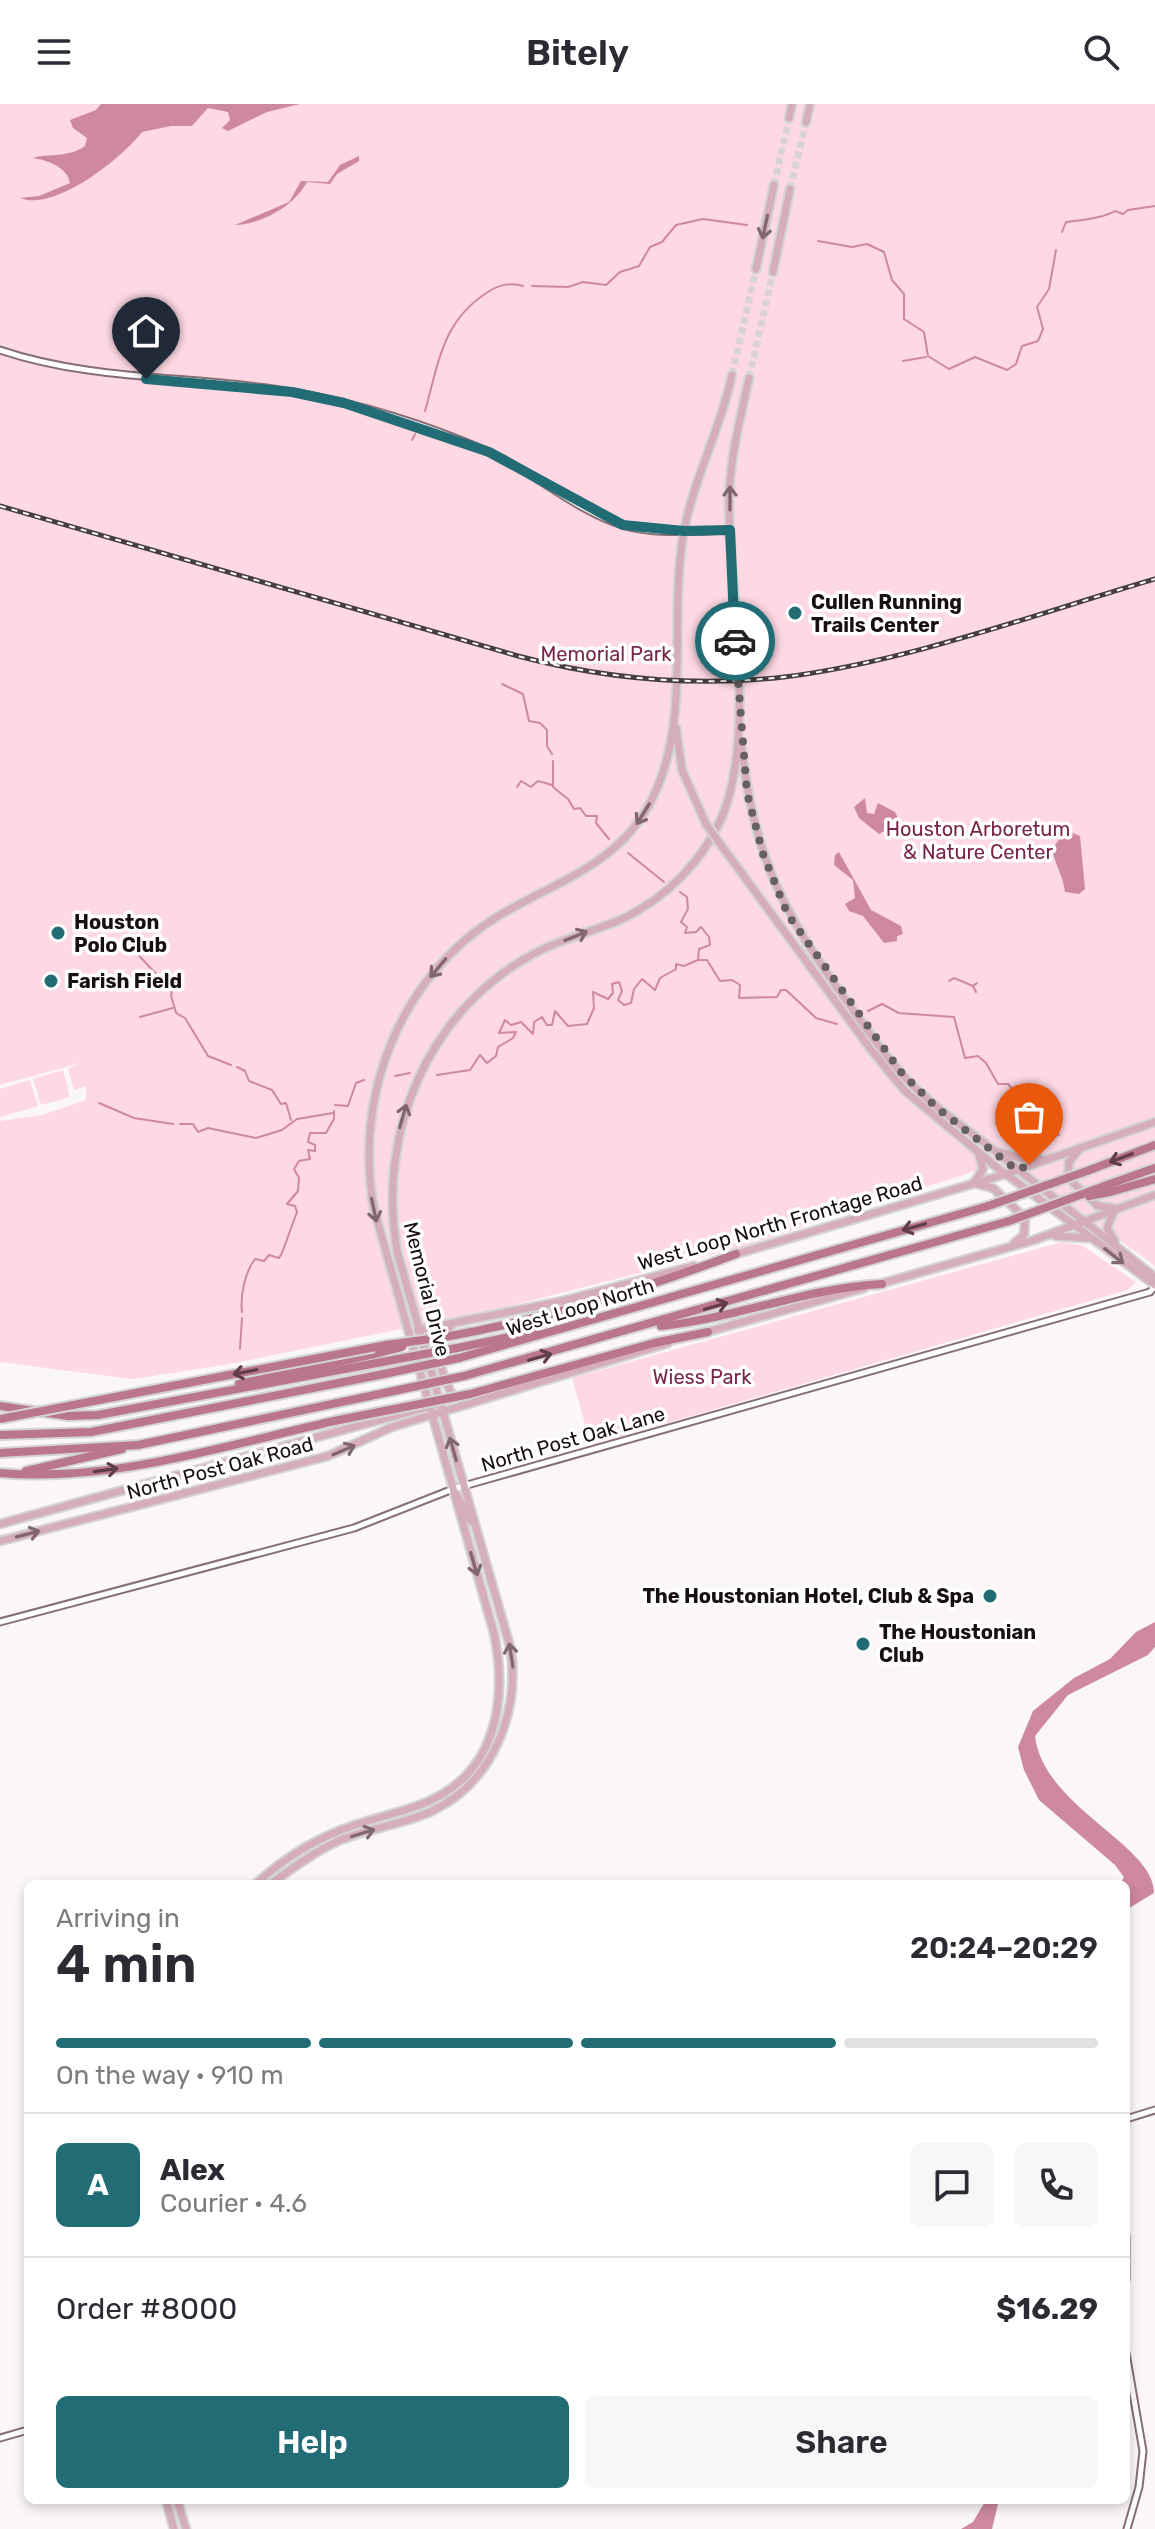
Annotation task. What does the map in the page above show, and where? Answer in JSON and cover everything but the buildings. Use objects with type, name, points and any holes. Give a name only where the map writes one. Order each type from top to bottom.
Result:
[{"type":"highway","name":"West Loop North","points":[[0,1435],[91,1432],[459,1358],[988,1206],[1155,1145]]},
{"type":"highway","points":[[1109,1189],[1155,1168]]},
{"type":"highway","points":[[1109,1189],[1155,1179]]},
{"type":"highway","name":"West Loop North","points":[[0,1453],[92,1452],[138,1445],[464,1376],[641,1328],[1109,1189]]},
{"type":"highway","points":[[0,1419],[549,1316],[656,1284],[736,1254]]},
{"type":"highway","points":[[641,1328],[692,1323],[841,1286],[882,1284]]},
{"type":"highway","points":[[3,1406],[68,1416],[158,1406],[380,1358],[457,1348],[574,1324]]},
{"type":"highway","points":[[0,1474],[51,1475],[121,1468],[470,1394],[654,1343],[708,1332]]},
{"type":"highway","points":[[380,1358],[449,1336]]},
{"type":"highway","points":[[0,1474],[92,1452]]},
{"type":"main road","points":[[789,118],[792,104]]},
{"type":"main road","points":[[806,122],[810,104]]},
{"type":"main road","points":[[756,269],[774,185]]},
{"type":"main road","points":[[773,272],[790,189]]},
{"type":"main road","name":"Memorial Drive","points":[[261,1880],[280,1864],[321,1839],[442,1794],[471,1768],[491,1735],[500,1702],[499,1656],[407,1332],[369,1182],[370,1113],[386,1053],[420,990],[454,951],[500,915],[590,869],[634,829],[654,796],[666,763],[675,702],[677,597],[684,531],[720,426],[732,375]]},
{"type":"main road","name":"Memorial Drive","points":[[277,1880],[325,1847],[446,1804],[468,1787],[496,1747],[512,1698],[513,1666],[398,1255],[391,1194],[398,1136],[419,1074],[450,1027],[502,974],[537,952],[633,913],[658,897],[692,864],[714,833],[728,798],[737,758],[738,711],[730,530],[732,460],[749,378]]},
{"type":"main road","points":[[675,702],[682,770],[706,824],[893,1077],[978,1152],[1155,1284]]},
{"type":"main road","points":[[738,711],[747,793],[763,854],[788,915],[834,984],[913,1086],[1017,1170],[1087,1221],[1152,1275],[1155,1284]]},
{"type":"main road","points":[[827,990],[834,984]]},
{"type":"main road","name":"West Loop North Frontage Road","points":[[407,1332],[563,1301],[736,1254],[1006,1174],[1155,1122]]},
{"type":"main road","points":[[994,1150],[1024,1159],[1051,1158]]},
{"type":"main road","points":[[1080,1150],[1069,1162],[1068,1178],[1098,1206],[1123,1207]]},
{"type":"main road","points":[[978,1152],[983,1169],[974,1183],[993,1188],[1025,1218],[1024,1235],[1009,1247]]},
{"type":"main road","points":[[1034,1240],[1155,1195]]},
{"type":"main road","points":[[1114,1211],[1107,1228],[1127,1254]]},
{"type":"main road","points":[[442,1408],[470,1405],[708,1332],[1034,1240],[1059,1235],[1092,1240]]},
{"type":"main road","points":[[455,1323],[441,1333],[437,1347],[452,1395],[470,1405]]},
{"type":"main road","name":"North Post Oak Road","points":[[0,1524],[442,1408]]},
{"type":"main road","name":"North Post Oak Road","points":[[0,1541],[328,1456],[431,1410]]},
{"type":"main road","points":[[453,1489],[481,1544]]},
{"type":"main road","points":[[321,1839],[325,1847]]},
{"type":"main road","points":[[168,2504],[174,2529]]},
{"type":"main road","points":[[178,2504],[186,2529]]},
{"type":"street","points":[[0,350],[87,371],[292,392],[344,403],[489,452],[615,522],[641,529],[730,530]]},
{"type":"street","name":"North Post Oak Lane","points":[[0,1622],[354,1528],[453,1489],[1150,1292],[1155,1284]]},
{"type":"street","points":[[1130,2118],[1155,2110]]},
{"type":"street","points":[[1127,2529],[1139,2487],[1143,2451],[1130,2376]]},
{"type":"street","points":[[0,2438],[24,2431]]},
{"type":"green space","name":"Memorial Park","points":[[0,104],[1155,104],[1155,1266],[1015,1164],[972,1172],[741,1247],[494,1310],[230,1364],[133,1379],[0,1362],[0,1121],[42,1115],[86,1100],[86,1086],[74,1090],[68,1069],[81,1063],[0,1085]]},
{"type":"green space","points":[[63,1070],[70,1097],[41,1105],[33,1079]]},
{"type":"green space","points":[[30,1080],[38,1106],[0,1117],[0,1089]]},
{"type":"green space","name":"Wiess Park","points":[[1062,1242],[1081,1245],[1136,1282],[1128,1290],[591,1445],[572,1378]]},
{"type":"shaded area","points":[[101,104],[300,104],[267,112],[228,131],[222,128],[230,120],[228,112],[208,108],[192,126],[171,126],[142,132],[104,168],[69,190],[34,200],[20,198],[39,196],[70,183],[60,168],[32,158],[66,154],[85,146],[87,138],[73,128],[70,120],[96,110]]},
{"type":"shaded area","points":[[359,156],[359,161],[337,174],[330,184],[307,182],[295,198],[277,212],[235,225],[289,202],[301,181],[328,182],[340,165]]},
{"type":"shaded area","points":[[865,798],[867,813],[874,814],[878,803],[895,812],[900,822],[879,834],[859,818],[854,807]]},
{"type":"shaded area","points":[[1066,830],[1080,836],[1085,889],[1079,894],[1065,892],[1052,849]]},
{"type":"shaded area","points":[[839,852],[871,910],[901,926],[903,934],[897,936],[897,941],[884,943],[863,916],[849,911],[845,904],[855,898],[853,880],[834,865],[835,855]]},
{"type":"shaded area","points":[[1155,1622],[1155,1647],[1148,1655],[1068,1695],[1035,1736],[1042,1761],[1057,1784],[1137,1858],[1150,1875],[1154,1893],[1130,1908],[1130,1880],[1122,1880],[1124,1877],[1115,1865],[1039,1800],[1024,1770],[1018,1747],[1033,1711],[1074,1678],[1110,1659],[1136,1632]]},
{"type":"shaded area","points":[[984,2504],[998,2504],[992,2529],[961,2529],[973,2522]]},
{"type":"waterway","points":[[1062,232],[1066,222],[1155,206]]},
{"type":"waterway","points":[[532,286],[568,287],[583,282],[606,285],[620,272],[639,266],[650,247],[662,242],[676,225],[703,219],[747,225]]},
{"type":"waterway","points":[[818,241],[852,247],[867,244],[884,252],[892,280],[904,294],[904,319],[924,332],[928,356],[949,369],[975,357],[1007,370],[1016,364],[1022,346],[1038,341],[1043,329],[1037,307],[1049,289],[1056,250]]},
{"type":"waterway","points":[[425,411],[444,344],[461,316],[473,303],[496,288],[509,284],[523,286]]},
{"type":"waterway","points":[[903,361],[926,357]]},
{"type":"waterway","points":[[412,440],[415,434]]},
{"type":"waterway","points":[[502,684],[523,694],[529,721],[540,723],[547,730],[547,746],[552,754]]},
{"type":"waterway","points":[[553,761],[553,787],[568,799],[574,809],[580,808],[586,816],[597,816],[596,823],[609,839]]},
{"type":"waterway","points":[[517,787],[521,781],[531,787],[538,781],[552,785]]},
{"type":"waterway","points":[[628,853],[664,882]]},
{"type":"waterway","points":[[680,892],[687,897],[688,909],[681,922],[687,927],[685,933],[696,932],[701,927],[709,937],[710,945],[699,949],[698,960],[707,960],[720,981],[732,980],[740,985],[739,998],[777,997],[781,990],[786,990],[816,1018],[837,1024]]},
{"type":"waterway","points":[[119,943],[128,944],[159,977],[177,975],[171,995],[176,1013],[185,1018],[208,1056],[231,1065]]},
{"type":"waterway","points":[[437,1075],[470,1070],[480,1055],[487,1063],[496,1056],[498,1047],[513,1038],[516,1032],[499,1033],[505,1020],[511,1025],[521,1022],[533,1034],[534,1022],[542,1017],[547,1025],[552,1025],[555,1011],[568,1026],[587,1024],[594,1008],[593,992],[608,999],[613,993],[612,984],[619,982],[622,991],[618,1000],[624,1005],[631,1003],[634,989],[642,979],[655,990],[660,978],[676,969],[676,964],[684,966],[698,960]]},
{"type":"waterway","points":[[949,981],[954,978],[973,986],[977,983],[973,986],[976,992]]},
{"type":"waterway","points":[[868,1011],[882,1004],[899,1013],[954,1017],[965,1058],[978,1056],[986,1063],[998,1084],[1008,1084],[1014,1091],[1021,1087],[1025,1103],[1045,1106],[1053,1115],[1052,1127],[1059,1135]]},
{"type":"waterway","points":[[140,1017],[173,1008]]},
{"type":"waterway","points":[[237,1067],[245,1071],[249,1081],[272,1090],[281,1104],[286,1103],[291,1120]]},
{"type":"waterway","points":[[395,1076],[410,1073]]},
{"type":"waterway","points":[[335,1105],[348,1106],[356,1083],[364,1080]]},
{"type":"waterway","points":[[99,1103],[134,1118],[173,1124]]},
{"type":"waterway","points":[[242,1312],[244,1284],[255,1259],[264,1261],[269,1255],[279,1258],[282,1253],[297,1212],[295,1206],[287,1204],[298,1191],[299,1178],[294,1169],[299,1161],[310,1159],[308,1150],[315,1151],[315,1145],[308,1142],[310,1133],[326,1133],[334,1119],[334,1111]]},
{"type":"waterway","points":[[180,1124],[193,1124],[198,1132],[208,1128],[256,1138],[282,1130],[297,1119],[333,1113]]},
{"type":"waterway","points":[[240,1349],[242,1318]]},
{"type":"tunnel","points":[[774,185],[789,118]]},
{"type":"tunnel","points":[[790,189],[806,122]]},
{"type":"tunnel","points":[[732,375],[756,269]]},
{"type":"tunnel","points":[[749,378],[773,272]]},
{"type":"railway","points":[[0,506],[518,656],[584,670],[650,679],[751,680],[830,670],[971,636],[1155,579]]},
{"type":"way so far","points":[[735,641],[738,711],[747,793],[763,854],[788,915],[871,1035],[913,1086],[1017,1170],[1029,1165]]},
{"type":"place","name":"Cullen Running Trails Center","points":[[795,613]]},
{"type":"place","name":"Houston Polo Club","points":[[58,933]]},
{"type":"place","name":"Farish Field","points":[[51,981]]},
{"type":"place","name":"The Houstonian Hotel, Club & Spa","points":[[990,1596]]},
{"type":"place","name":"The Houstonian Club","points":[[863,1644]]},
{"type":"route","points":[[146,379],[292,392],[344,403],[391,416],[489,452],[623,525],[641,529],[730,530],[735,641]]},
{"type":"park label","name":"Houston Arboretum & Nature Center","points":[[978,840]]}]
